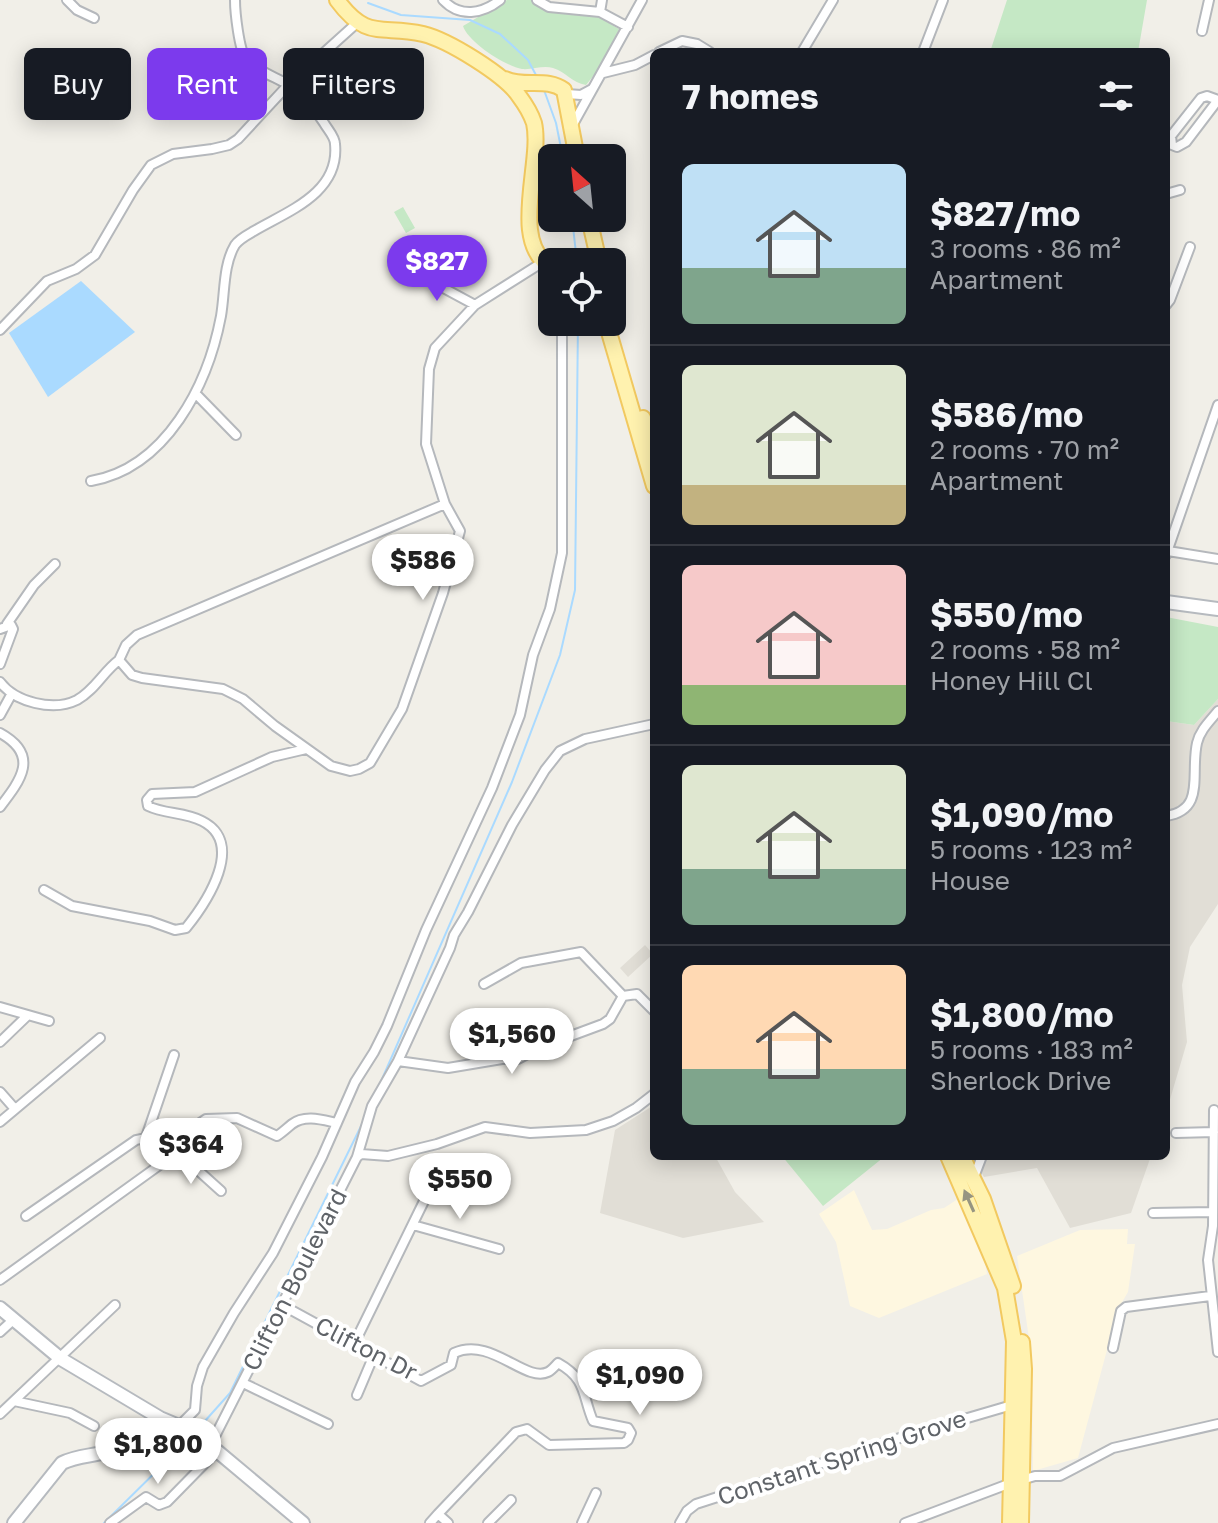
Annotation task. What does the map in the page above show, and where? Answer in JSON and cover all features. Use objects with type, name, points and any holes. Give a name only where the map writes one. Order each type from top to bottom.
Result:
[{"type":"main road","points":[[337,0],[358,22],[384,32],[418,32],[448,42],[515,90],[532,119]]},
{"type":"main road","points":[[492,72],[516,84],[560,86],[567,94],[575,144]]},
{"type":"main road","points":[[536,84],[528,101],[535,137],[529,226],[538,252]]},
{"type":"main road","points":[[610,336],[650,472]]},
{"type":"main road","points":[[620,336],[650,438]]},
{"type":"main road","points":[[1170,603],[1218,609]]},
{"type":"main road","points":[[950,1160],[1005,1288],[1014,1341],[1012,1405],[1021,1523]]},
{"type":"main road","points":[[964,1160],[1005,1256],[1017,1307],[1024,1369],[1010,1523]]},
{"type":"main road","points":[[0,1308],[61,1359],[210,1447],[303,1523]]},
{"type":"main road","points":[[14,1523],[62,1463],[134,1441],[160,1418]]},
{"type":"street","points":[[67,0],[77,10],[94,18]]},
{"type":"street","points":[[235,0],[244,57],[257,69],[283,82]]},
{"type":"street","points":[[443,0],[454,9],[476,12],[500,0]]},
{"type":"street","points":[[537,0],[549,7],[600,12],[628,27]]},
{"type":"street","points":[[600,12],[602,0]]},
{"type":"street","points":[[572,127],[642,0]]},
{"type":"street","points":[[925,48],[943,0]]},
{"type":"street","points":[[1202,31],[1209,0]]},
{"type":"street","points":[[804,48],[830,1]]},
{"type":"street","points":[[329,48],[358,22]]},
{"type":"street","points":[[667,48],[682,41],[704,48]]},
{"type":"street","points":[[603,73],[635,65],[650,57]]},
{"type":"street","points":[[567,94],[581,95],[594,88]]},
{"type":"street","points":[[0,330],[47,281],[76,269],[95,255],[151,165],[173,154],[229,145],[283,90]]},
{"type":"street","points":[[1207,96],[1218,100],[1186,142],[1177,147],[1172,145],[1171,136],[1201,98],[1207,96]]},
{"type":"street","points":[[91,481],[111,478],[144,458],[196,394],[221,318],[228,260],[237,241],[293,211],[317,194],[329,178],[335,157],[335,141],[321,120]]},
{"type":"street","points":[[1170,193],[1180,190]]},
{"type":"street","points":[[1170,300],[1190,247]]},
{"type":"street","points":[[119,660],[132,675],[223,689],[243,699],[331,766],[350,771],[370,763],[402,709],[443,593],[460,531],[445,504],[426,444],[429,369],[435,348],[475,305],[538,270]]},
{"type":"street","points":[[417,277],[425,278],[475,305]]},
{"type":"street","points":[[179,1426],[195,1410],[197,1386],[203,1367],[273,1253],[355,1082],[387,1026],[426,930],[492,788],[528,688],[533,655],[550,609],[562,553],[562,336]]},
{"type":"street","points":[[196,394],[236,435]]},
{"type":"street","points":[[1170,544],[1217,409]]},
{"type":"street","points":[[0,682],[11,695],[36,703],[56,705],[75,701],[99,683],[119,660],[126,645],[137,635],[445,504]]},
{"type":"street","points":[[1170,553],[1218,559]]},
{"type":"street","points":[[3,627],[34,585],[55,564]]},
{"type":"street","points":[[0,664],[13,633],[11,625],[3,627]]},
{"type":"street","points":[[0,715],[11,695]]},
{"type":"street","points":[[1170,815],[1185,811],[1192,802],[1197,744],[1202,731],[1218,711]]},
{"type":"street","name":"Clifton Boulevard","points":[[110,1523],[146,1497],[159,1505],[167,1502],[210,1447],[357,1157],[372,1106],[398,1061],[454,935],[545,770],[560,751],[585,739],[650,725]]},
{"type":"street","points":[[0,733],[20,749],[25,764],[18,784],[0,807]]},
{"type":"street","points":[[44,890],[72,906],[150,921],[175,930],[186,928],[221,870],[218,834],[201,820],[178,812],[155,810],[148,806],[147,800],[152,794],[195,792],[272,757],[306,749]]},
{"type":"street","points":[[484,984],[521,963],[581,952],[623,996]]},
{"type":"street","points":[[623,996],[637,994],[650,1007]]},
{"type":"street","points":[[398,1061],[448,1068],[518,1059],[603,1024],[610,1019],[623,996]]},
{"type":"street","points":[[0,1007],[49,1021]]},
{"type":"street","points":[[0,1042],[27,1016]]},
{"type":"street","points":[[0,1122],[100,1038]]},
{"type":"street","points":[[146,1137],[174,1055]]},
{"type":"street","points":[[0,1092],[15,1109]]},
{"type":"street","points":[[357,1157],[361,1154],[388,1156],[437,1144],[485,1127],[530,1133],[586,1130],[613,1121],[650,1097]]},
{"type":"street","points":[[1214,1110],[1214,1239],[1208,1260],[1218,1352]]},
{"type":"street","points":[[0,1280],[122,1193],[173,1153],[193,1128],[206,1119],[237,1118],[277,1136],[294,1122],[304,1119],[318,1118],[337,1123]]},
{"type":"street","points":[[1176,1133],[1214,1132]]},
{"type":"street","points":[[26,1216],[90,1174],[125,1146],[146,1137],[163,1141],[173,1153],[180,1154],[221,1191]]},
{"type":"street","points":[[973,1178],[980,1160]]},
{"type":"street","points":[[354,1344],[426,1197]]},
{"type":"street","points":[[1153,1213],[1213,1212]]},
{"type":"street","points":[[413,1225],[499,1249]]},
{"type":"street","points":[[1113,1348],[1118,1319],[1126,1307],[1210,1296]]},
{"type":"street","points":[[0,1414],[115,1305]]},
{"type":"street","name":"Clifton Dr","points":[[282,1305],[421,1381],[451,1365],[454,1353],[467,1347],[498,1355],[535,1374],[548,1372],[558,1363],[570,1370],[586,1392],[593,1421],[628,1428],[631,1433],[624,1443],[563,1446],[549,1445],[527,1429],[516,1432],[438,1514]]},
{"type":"street","points":[[0,1332],[12,1321]]},
{"type":"street","points":[[357,1395],[374,1355]]},
{"type":"street","points":[[243,1383],[328,1424]]},
{"type":"street","points":[[14,1401],[70,1413],[94,1426]]},
{"type":"street","name":"Constant Spring Grove","points":[[680,1523],[696,1504],[1012,1405]]},
{"type":"street","points":[[905,1523],[1035,1476],[1060,1476],[1113,1448],[1218,1424]]},
{"type":"street","points":[[582,1523],[596,1493]]},
{"type":"street","points":[[488,1523],[511,1500]]},
{"type":"street","points":[[430,1523],[438,1514],[448,1523]]},
{"type":"shaded area","points":[[1218,699],[1218,904],[1190,947],[1182,985],[1187,1042],[1170,1099],[1170,722],[1194,725]]},
{"type":"shaded area","points":[[645,945],[650,951],[650,957],[628,977],[620,968]]},
{"type":"shaded area","points":[[650,1108],[650,1160],[717,1160],[735,1192],[764,1222],[683,1238],[600,1213],[615,1130]]},
{"type":"shaded area","points":[[974,1160],[1150,1160],[1131,1213],[1070,1228],[1037,1168],[984,1177]]},
{"type":"shaded area","points":[[854,1190],[872,1230],[887,1229],[931,1210],[944,1208],[967,1193],[973,1199],[987,1274],[879,1318],[850,1306],[836,1242],[819,1214]]},
{"type":"shaded area","points":[[1128,1229],[1127,1244],[1135,1244],[1128,1292],[1118,1309],[1078,1458],[1033,1471],[1032,1359],[1017,1256],[1080,1230]]},
{"type":"green space","points":[[507,0],[538,0],[548,12],[597,16],[619,29],[602,65],[586,85],[553,68],[515,67],[472,39],[463,26]]},
{"type":"green space","points":[[1007,0],[1147,0],[1139,48],[991,48]]},
{"type":"green space","points":[[403,207],[415,228],[406,233],[394,212]]},
{"type":"green space","points":[[1170,618],[1218,627],[1218,699],[1194,725],[1170,722]]},
{"type":"green space","points":[[785,1160],[880,1160],[823,1206]]},
{"type":"water","points":[[81,281],[135,332],[48,397],[9,333]]},
{"type":"waterway","points":[[368,3],[401,15],[470,20],[500,34],[528,60],[537,77]]},
{"type":"waterway","points":[[544,90],[560,144]]},
{"type":"waterway","points":[[574,232],[575,248]]},
{"type":"waterway","points":[[379,1086],[512,782],[560,655],[575,590],[578,336]]},
{"type":"waterway","points":[[196,1431],[230,1393],[365,1118]]},
{"type":"waterway","points":[[104,1523],[189,1439]]}]
